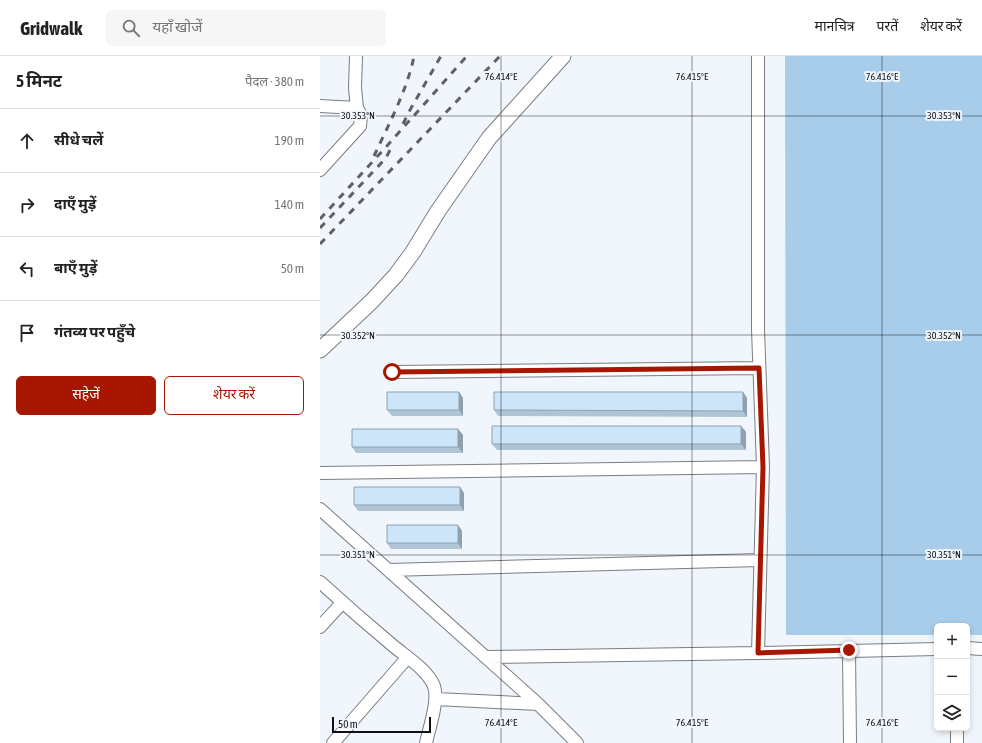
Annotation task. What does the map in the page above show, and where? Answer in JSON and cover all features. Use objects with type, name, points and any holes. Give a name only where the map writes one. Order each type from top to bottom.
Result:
[{"type":"street","points":[[320,170],[360,126],[361,115],[357,108],[355,88],[356,56]]},
{"type":"street","points":[[320,350],[396,276],[413,252],[438,211],[489,138],[563,56]]},
{"type":"street","points":[[758,56],[758,329],[763,467],[758,653]]},
{"type":"street","points":[[320,106],[357,108]]},
{"type":"street","points":[[392,372],[759,368]]},
{"type":"street","points":[[320,473],[763,467]]},
{"type":"street","points":[[320,509],[538,704],[577,743]]},
{"type":"street","points":[[388,570],[760,560]]},
{"type":"street","points":[[320,582],[342,603],[407,658],[419,666],[434,686],[436,698],[426,743]]},
{"type":"street","points":[[320,627],[342,603]]},
{"type":"street","points":[[970,648],[982,649]]},
{"type":"street","points":[[485,657],[934,649]]},
{"type":"street","points":[[849,650],[850,743]]},
{"type":"street","points":[[333,743],[407,658]]},
{"type":"street","points":[[436,698],[538,704]]},
{"type":"street","points":[[958,731],[958,743]]},
{"type":"shaded area","points":[[785,56],[982,56],[982,635],[970,635],[970,623],[934,623],[934,635],[786,635]]},
{"type":"building","points":[[387,392],[459,392],[459,410],[387,410]]},
{"type":"building","points":[[494,392],[743,392],[743,411],[494,410]]},
{"type":"building","points":[[492,426],[741,426],[741,444],[492,444]]},
{"type":"building","points":[[352,429],[458,429],[458,447],[352,447]]},
{"type":"building","points":[[354,487],[460,487],[460,505],[354,505]]},
{"type":"building","points":[[387,525],[458,525],[458,543],[387,543]]},
{"type":"railway","points":[[374,156],[402,94],[414,56]]},
{"type":"railway","points":[[403,124],[441,56]]},
{"type":"railway","points":[[320,219],[467,56]]},
{"type":"railway","points":[[320,244],[500,56]]},
{"type":"railway","points":[[320,228],[386,158],[393,144]]},
{"type":"route","points":[[392,372],[759,368],[763,467],[758,653],[849,650]]}]
